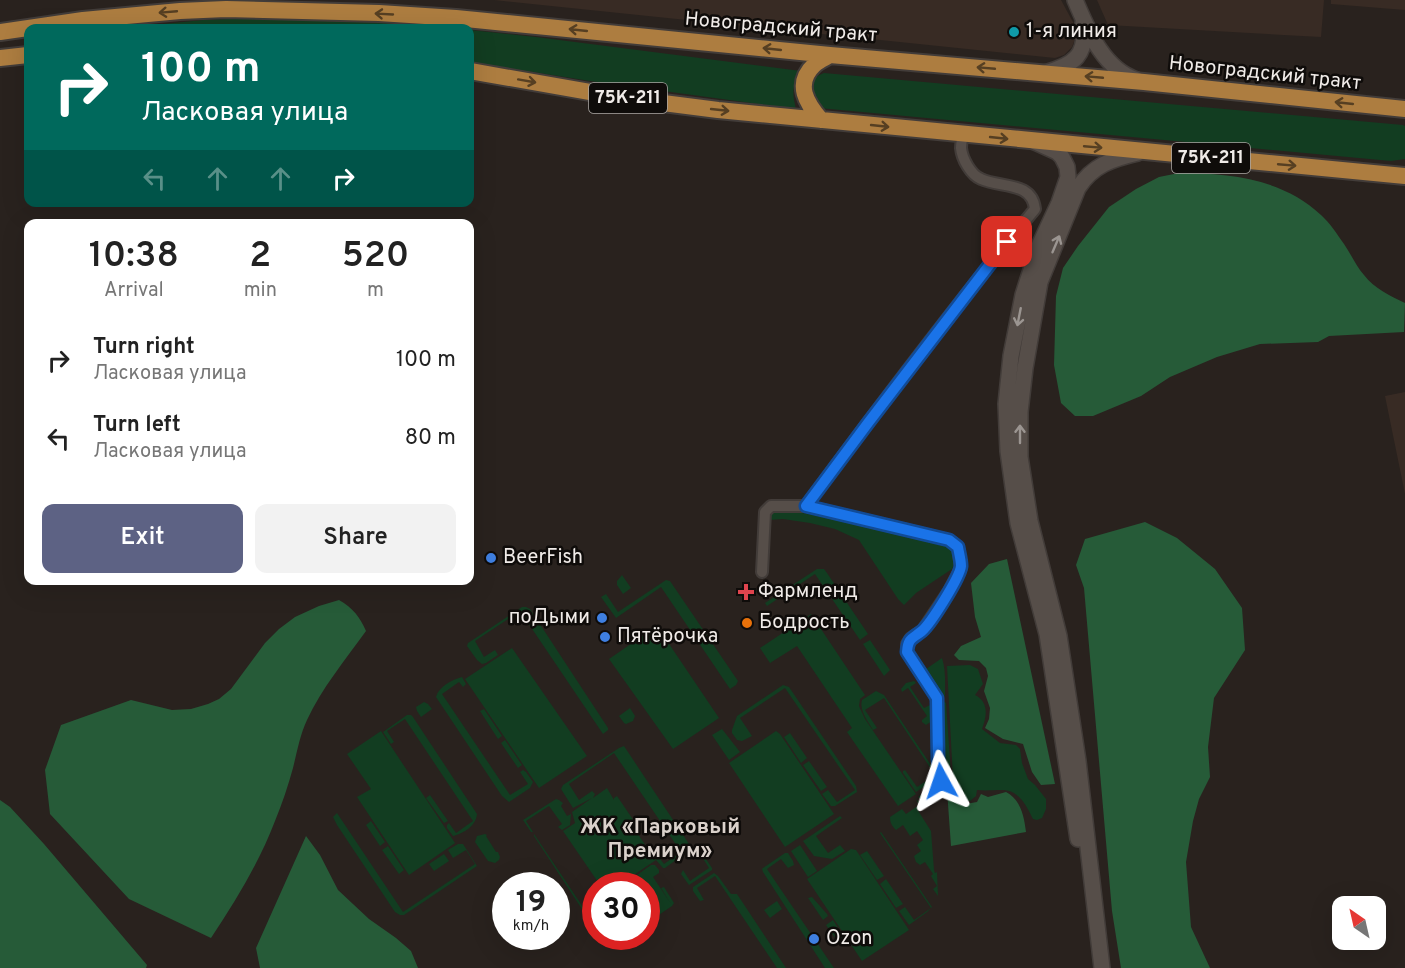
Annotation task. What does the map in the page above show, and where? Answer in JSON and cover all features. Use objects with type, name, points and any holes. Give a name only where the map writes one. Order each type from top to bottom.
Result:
[{"type":"main road","points":[[1075,0],[1082,18],[1106,59],[1129,78],[1144,82]]},
{"type":"main road","name":"Новоградский тракт","points":[[55,24],[180,11],[226,9],[379,13],[456,18],[830,55],[1144,82],[1404,110]]},
{"type":"main road","points":[[1045,73],[1062,68],[1076,59],[1083,49],[1085,36],[1082,18]]},
{"type":"main road","name":"Новоградский тракт","points":[[0,32],[24,29]]},
{"type":"main road","points":[[0,58],[24,55]]},
{"type":"main road","points":[[821,120],[811,108],[804,94],[805,79],[813,65],[830,55]]},
{"type":"main road","name":"75К-211","points":[[474,72],[624,98],[718,110],[1405,176]]},
{"type":"main road","points":[[1035,142],[1057,152],[1062,157],[1067,167],[1068,177],[1059,203],[1038,248],[1023,295],[1011,356],[1006,404],[1008,451],[1018,523],[1047,634],[1079,850],[1093,968]]},
{"type":"main road","points":[[1102,968],[1078,761],[1059,636],[1028,510],[1020,457],[1020,412],[1040,282],[1078,188],[1085,179],[1114,158],[1144,152]]},
{"type":"main road","points":[[1388,175],[1405,169]]},
{"type":"street","points":[[806,506],[1007,242],[1035,209],[1030,195],[1009,186],[980,179],[972,171],[962,153],[963,134]]},
{"type":"street","points":[[762,572],[765,512],[771,506],[806,506],[949,540],[958,547],[961,568],[943,602],[923,630],[911,638],[907,644],[907,652],[936,695],[941,781]]},
{"type":"shaded area","points":[[494,0],[1061,0],[1074,24],[1076,36],[1072,47],[1064,55],[1055,58]]},
{"type":"shaded area","points":[[1097,0],[1324,0],[1321,37],[1108,25]]},
{"type":"shaded area","points":[[1331,0],[1405,0],[1405,10],[1331,4]]},
{"type":"shaded area","points":[[1405,392],[1405,494],[1385,396]]},
{"type":"green space","points":[[285,17],[405,24],[164,24]]},
{"type":"green space","points":[[474,30],[801,71],[794,90],[796,109],[474,63]]},
{"type":"green space","points":[[824,73],[1403,125],[1405,126],[1405,159],[1391,161],[819,108],[809,87],[815,77]]},
{"type":"green space","points":[[1179,173],[1217,174],[1255,180],[1290,193],[1306,203],[1330,225],[1368,280],[1405,303],[1404,332],[1329,336],[1318,342],[1260,344],[1217,357],[1170,377],[1141,396],[1093,416],[1075,416],[1061,403],[1054,365],[1056,296],[1063,268],[1109,207],[1159,177]]},
{"type":"green space","points":[[782,509],[938,541],[946,545],[953,553],[954,566],[916,593],[904,605],[859,540],[835,529],[810,523],[783,519],[769,520],[771,512]]},
{"type":"green space","points":[[1145,522],[1177,538],[1215,569],[1242,608],[1245,650],[1214,698],[1208,747],[1210,777],[1199,799],[1186,862],[1191,927],[1210,968],[1121,968],[1112,911],[1084,588],[1076,565],[1085,539]]},
{"type":"green space","points":[[1007,559],[1055,784],[1041,785],[1032,772],[1023,744],[1003,739],[985,728],[990,708],[984,691],[988,676],[986,668],[979,661],[959,660],[954,655],[961,646],[981,637],[975,617],[971,583],[989,564]]},
{"type":"green space","points":[[817,569],[824,569],[868,634],[860,640],[815,574],[767,606],[765,603]]},
{"type":"green space","points":[[622,575],[631,588],[623,594],[617,585]]},
{"type":"green space","points":[[666,580],[670,581],[738,681],[730,689],[661,587],[616,618],[601,597],[606,594],[618,612]]},
{"type":"green space","points":[[339,600],[356,613],[366,631],[334,674],[313,708],[302,732],[287,788],[269,837],[246,881],[211,938],[129,899],[50,814],[45,770],[61,725],[131,700],[172,710],[191,709],[208,704],[219,699],[231,689],[265,643],[279,629],[295,617]]},
{"type":"green space","points":[[522,607],[530,609],[608,728],[603,734],[520,611],[475,641],[484,657],[495,650],[498,655],[486,663],[482,664],[477,660],[467,646],[468,643]]},
{"type":"green space","points":[[811,614],[865,695],[860,699],[859,706],[865,719],[916,794],[898,806],[847,732],[852,728],[797,646],[770,663],[760,648]]},
{"type":"green space","points":[[657,626],[719,718],[673,749],[609,659]]},
{"type":"green space","points":[[870,640],[890,670],[884,676],[863,644]]},
{"type":"green space","points":[[512,648],[587,756],[539,788],[465,679]]},
{"type":"green space","points":[[942,658],[945,672],[945,697],[926,669]]},
{"type":"green space","points":[[970,665],[978,669],[983,684],[975,695],[985,705],[982,729],[1000,743],[1016,745],[1020,749],[1028,779],[1046,799],[1046,809],[1042,818],[1033,819],[1021,799],[1008,791],[977,790],[976,796],[970,801],[962,799],[958,794],[953,779],[947,666]]},
{"type":"green space","points":[[462,677],[466,684],[463,687],[459,682],[442,694],[510,795],[528,784],[520,772],[523,770],[533,782],[530,788],[509,802],[502,796],[436,697],[443,687]]},
{"type":"green space","points":[[914,681],[916,683],[910,687],[924,708],[932,704],[932,721],[926,725],[922,720],[927,716],[908,688],[902,692],[901,689],[906,683]]},
{"type":"green space","points":[[783,685],[789,687],[856,786],[857,792],[835,806],[831,806],[822,794],[828,790],[837,802],[855,790],[785,688],[740,718],[752,736],[742,741],[737,740],[732,733],[737,716]]},
{"type":"green space","points":[[876,691],[884,695],[937,774],[937,778],[916,792],[903,771],[905,770],[917,787],[935,775],[884,698],[865,710],[877,728],[873,730],[864,716],[861,704],[862,700]]},
{"type":"green space","points":[[941,699],[946,703],[951,775],[946,775]]},
{"type":"green space","points":[[424,702],[432,709],[421,717],[416,707]]},
{"type":"green space","points":[[630,708],[635,716],[633,721],[626,724],[619,716]]},
{"type":"green space","points":[[484,709],[502,736],[498,739],[480,711]]},
{"type":"green space","points":[[407,715],[413,717],[477,814],[472,825],[461,833],[453,836],[447,825],[449,823],[456,833],[473,821],[405,719],[387,731],[394,742],[391,744],[383,732]]},
{"type":"green space","points":[[722,729],[740,752],[729,760],[712,735]]},
{"type":"green space","points":[[381,731],[455,843],[409,875],[357,797],[371,789],[347,754]]},
{"type":"green space","points":[[776,731],[834,814],[785,847],[729,763]]},
{"type":"green space","points":[[790,733],[807,758],[801,763],[784,737]]},
{"type":"green space","points":[[505,740],[522,765],[518,768],[501,743]]},
{"type":"green space","points":[[624,746],[691,849],[665,868],[656,860],[638,872],[591,872],[563,831],[575,823],[572,812],[592,798],[573,808],[561,789],[563,785]],"holes":[[[614,753],[681,852],[664,864],[655,852],[652,855],[631,824],[634,821],[617,796],[614,800],[607,788],[593,798],[595,794],[592,791],[579,800],[569,784]]]},
{"type":"green space","points":[[809,761],[827,787],[821,791],[803,765]]},
{"type":"green space","points":[[950,785],[954,786],[956,799],[960,805],[977,802],[981,794],[988,797],[1006,792],[1011,795],[1023,814],[1026,832],[951,846],[947,790]]},
{"type":"green space","points":[[934,787],[937,788],[937,794],[925,803],[918,797]]},
{"type":"green space","points":[[430,795],[448,821],[444,823],[426,798]]},
{"type":"green space","points":[[556,799],[563,803],[561,806],[567,816],[571,814],[570,825],[562,830],[558,827],[562,824],[549,806],[526,821],[533,832],[531,832],[523,820]]},
{"type":"green space","points":[[916,799],[922,805],[917,809],[931,831],[934,870],[935,873],[937,872],[938,896],[933,889],[937,886],[931,876],[933,874],[925,862],[920,865],[914,856],[921,851],[917,845],[923,840],[917,831],[910,836],[903,825],[896,830],[890,821],[890,817],[902,809],[906,814],[919,805]]},
{"type":"green space","points":[[0,800],[10,807],[44,844],[147,965],[146,968],[0,968]]},
{"type":"green space","points":[[337,813],[403,912],[475,864],[466,850],[453,858],[448,850],[458,844],[463,844],[477,866],[404,915],[400,915],[395,912],[337,825],[333,817]]},
{"type":"green space","points":[[840,816],[842,818],[816,836],[828,853],[840,845],[845,851],[832,859],[814,856],[803,841]]},
{"type":"green space","points":[[371,821],[385,842],[380,846],[366,825]]},
{"type":"green space","points":[[880,833],[932,907],[931,908]]},
{"type":"green space","points":[[485,834],[500,857],[495,863],[488,861],[475,842],[477,836]]},
{"type":"green space","points":[[534,834],[559,872],[558,872]]},
{"type":"green space","points":[[306,836],[320,855],[338,890],[369,919],[411,951],[418,968],[260,968],[256,948]]},
{"type":"green space","points":[[800,845],[817,871],[808,877],[791,851]]},
{"type":"green space","points":[[388,846],[404,870],[399,874],[382,850]]},
{"type":"green space","points":[[851,849],[856,850],[909,930],[862,961],[807,879]]},
{"type":"green space","points":[[867,851],[884,876],[877,880],[860,855]]},
{"type":"green space","points":[[788,853],[794,865],[788,868],[781,859],[767,869],[834,968],[825,968],[763,872],[763,868]]},
{"type":"green space","points":[[444,854],[449,861],[434,871],[429,864]]},
{"type":"green space","points":[[704,856],[712,870],[689,885],[681,874],[683,870],[690,881],[709,868],[702,857]]},
{"type":"green space","points":[[651,865],[655,865],[659,870],[659,872],[641,872]]},
{"type":"green space","points":[[714,873],[731,894],[737,894],[786,968],[777,968],[715,876],[697,888],[704,900],[700,901],[693,887]]},
{"type":"green space","points":[[886,879],[903,904],[896,908],[880,884]]},
{"type":"green space","points":[[664,887],[674,903],[660,914],[660,888],[671,904],[661,888]]},
{"type":"green space","points":[[570,888],[582,906],[582,909],[570,891]]},
{"type":"green space","points":[[812,897],[828,916],[823,920],[808,898]]},
{"type":"green space","points":[[777,901],[782,909],[770,918],[764,910]]},
{"type":"green space","points":[[905,907],[914,920],[931,908],[909,925],[899,911]]},
{"type":"green space","points":[[833,920],[846,940],[841,946],[826,925]]},
{"type":"place","name":"1-я линия","points":[[1014,32]]},
{"type":"place","name":"BeerFish","points":[[491,558]]},
{"type":"place","name":"Фармленд","points":[[746,592]]},
{"type":"place","name":"поДыми","points":[[602,618]]},
{"type":"place","name":"Бодрость","points":[[747,623]]},
{"type":"place","name":"Пятёрочка","points":[[605,637]]},
{"type":"place","name":"Ozon","points":[[814,939]]},
{"type":"district","name":"ЖК «Парковый Премиум»","points":[[660,839]]},
{"type":"route","points":[[941,781],[938,759],[938,702],[936,695],[907,652],[907,644],[911,638],[923,630],[949,591],[961,568],[958,547],[949,540],[806,506],[1007,242]]}]
